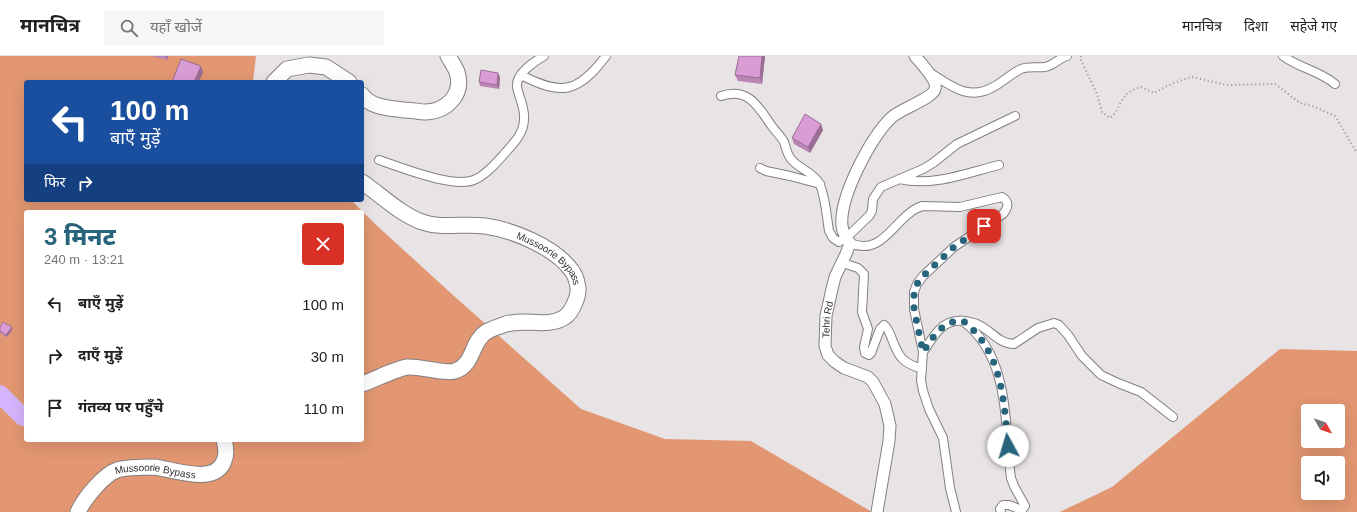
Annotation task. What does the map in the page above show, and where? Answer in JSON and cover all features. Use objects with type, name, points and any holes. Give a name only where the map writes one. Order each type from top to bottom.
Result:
[{"type":"highway","points":[[364,98],[381,107],[426,112],[440,110],[455,97],[458,86],[457,73],[448,56]]},
{"type":"highway","points":[[276,80],[287,69],[309,65],[326,67],[346,80]]},
{"type":"highway","name":"Mussoorie Bypass","points":[[364,183],[402,211],[422,222],[441,226],[486,226],[525,238],[548,249],[562,260],[572,271],[577,280],[578,291],[573,306],[566,316],[553,322],[522,322],[506,324],[485,332],[476,343],[466,365],[454,371],[407,367],[364,383]]},
{"type":"highway","name":"Mussoorie Bypass","points":[[78,512],[100,482],[117,470],[154,467],[199,475],[211,474],[223,465],[226,457],[225,442]]},
{"type":"street","points":[[379,160],[453,182],[469,182],[476,180],[498,161],[523,129],[523,105],[517,85],[521,75],[544,56]]},
{"type":"street","points":[[521,75],[533,82],[552,88],[568,88],[585,81],[606,56]]},
{"type":"street","points":[[914,56],[927,70],[956,89],[967,93],[977,93],[991,88],[1020,70],[1028,67],[1045,67],[1067,56]]},
{"type":"street","points":[[1283,56],[1329,79],[1335,84]]},
{"type":"street","points":[[927,70],[935,85],[935,89],[931,95],[900,111],[882,127],[874,138],[855,174],[844,212],[842,226],[848,240],[857,246],[864,247],[878,242],[890,234],[906,216],[916,208],[922,206],[960,207],[1002,198],[1006,200],[1008,205],[1003,214],[959,243],[923,276],[917,284],[914,292],[914,309],[923,352],[922,391],[943,438],[950,488],[956,512]]},
{"type":"street","points":[[721,96],[730,93],[737,93],[749,97],[759,108],[781,136],[791,159],[810,173],[820,184],[829,231],[833,238],[839,242],[848,240],[869,216],[872,211],[873,199],[881,187],[923,170],[957,144],[1015,116]]},
{"type":"street","points":[[899,179],[910,181],[944,179],[999,165]]},
{"type":"street","points":[[760,168],[766,171],[820,184]]},
{"type":"street","name":"Tehri Rd","points":[[848,240],[842,263],[835,277],[829,302],[826,316],[825,346],[828,355],[835,362],[844,368],[868,377],[873,382],[885,404],[890,426],[890,441],[877,512]]},
{"type":"street","points":[[842,263],[858,268],[864,274],[862,312],[868,329],[864,347],[865,353],[869,355],[871,353],[880,329],[884,325],[890,333],[897,351],[903,360],[910,366],[922,370]]},
{"type":"street","points":[[923,352],[939,329],[954,321],[962,320],[978,324],[997,338],[1010,344],[1014,344],[1038,328],[1054,323],[1059,325],[1087,362],[1101,375],[1141,392],[1151,398],[1173,417]]},
{"type":"street","points":[[962,320],[976,333],[990,355],[1002,389],[1011,478],[1025,506],[1022,510],[1009,505],[1003,505],[1000,509],[1001,512]]},
{"type":"path","points":[[1080,56],[1097,94],[1102,112],[1110,118],[1115,114],[1122,100],[1129,93],[1141,87],[1154,92],[1172,83],[1192,77],[1227,85],[1275,84],[1300,103],[1315,107],[1336,116],[1357,153]]},
{"type":"shaded area","points":[[0,56],[256,56],[253,80],[24,80],[24,202],[353,202],[361,210],[24,210],[24,442],[364,442],[364,213],[454,296],[581,409],[665,439],[751,441],[872,512],[0,512]]},
{"type":"shaded area","points":[[1280,349],[1357,351],[1357,512],[1060,512],[1112,487]]},
{"type":"building","points":[[739,56],[762,56],[760,78],[735,75]]},
{"type":"building","points":[[181,59],[201,66],[195,80],[173,80]]},
{"type":"building","points":[[481,70],[498,73],[497,85],[479,82]]},
{"type":"building","points":[[805,114],[821,124],[808,147],[792,138]]},
{"type":"building","points":[[3,322],[12,327],[6,335],[0,331],[0,327]]},
{"type":"waterway","points":[[0,394],[23,417]]},
{"type":"route","points":[[984,226],[954,247],[923,276],[917,284],[913,302],[923,352],[939,329],[954,321],[962,320],[976,333],[990,355],[1002,389],[1008,446]]}]
